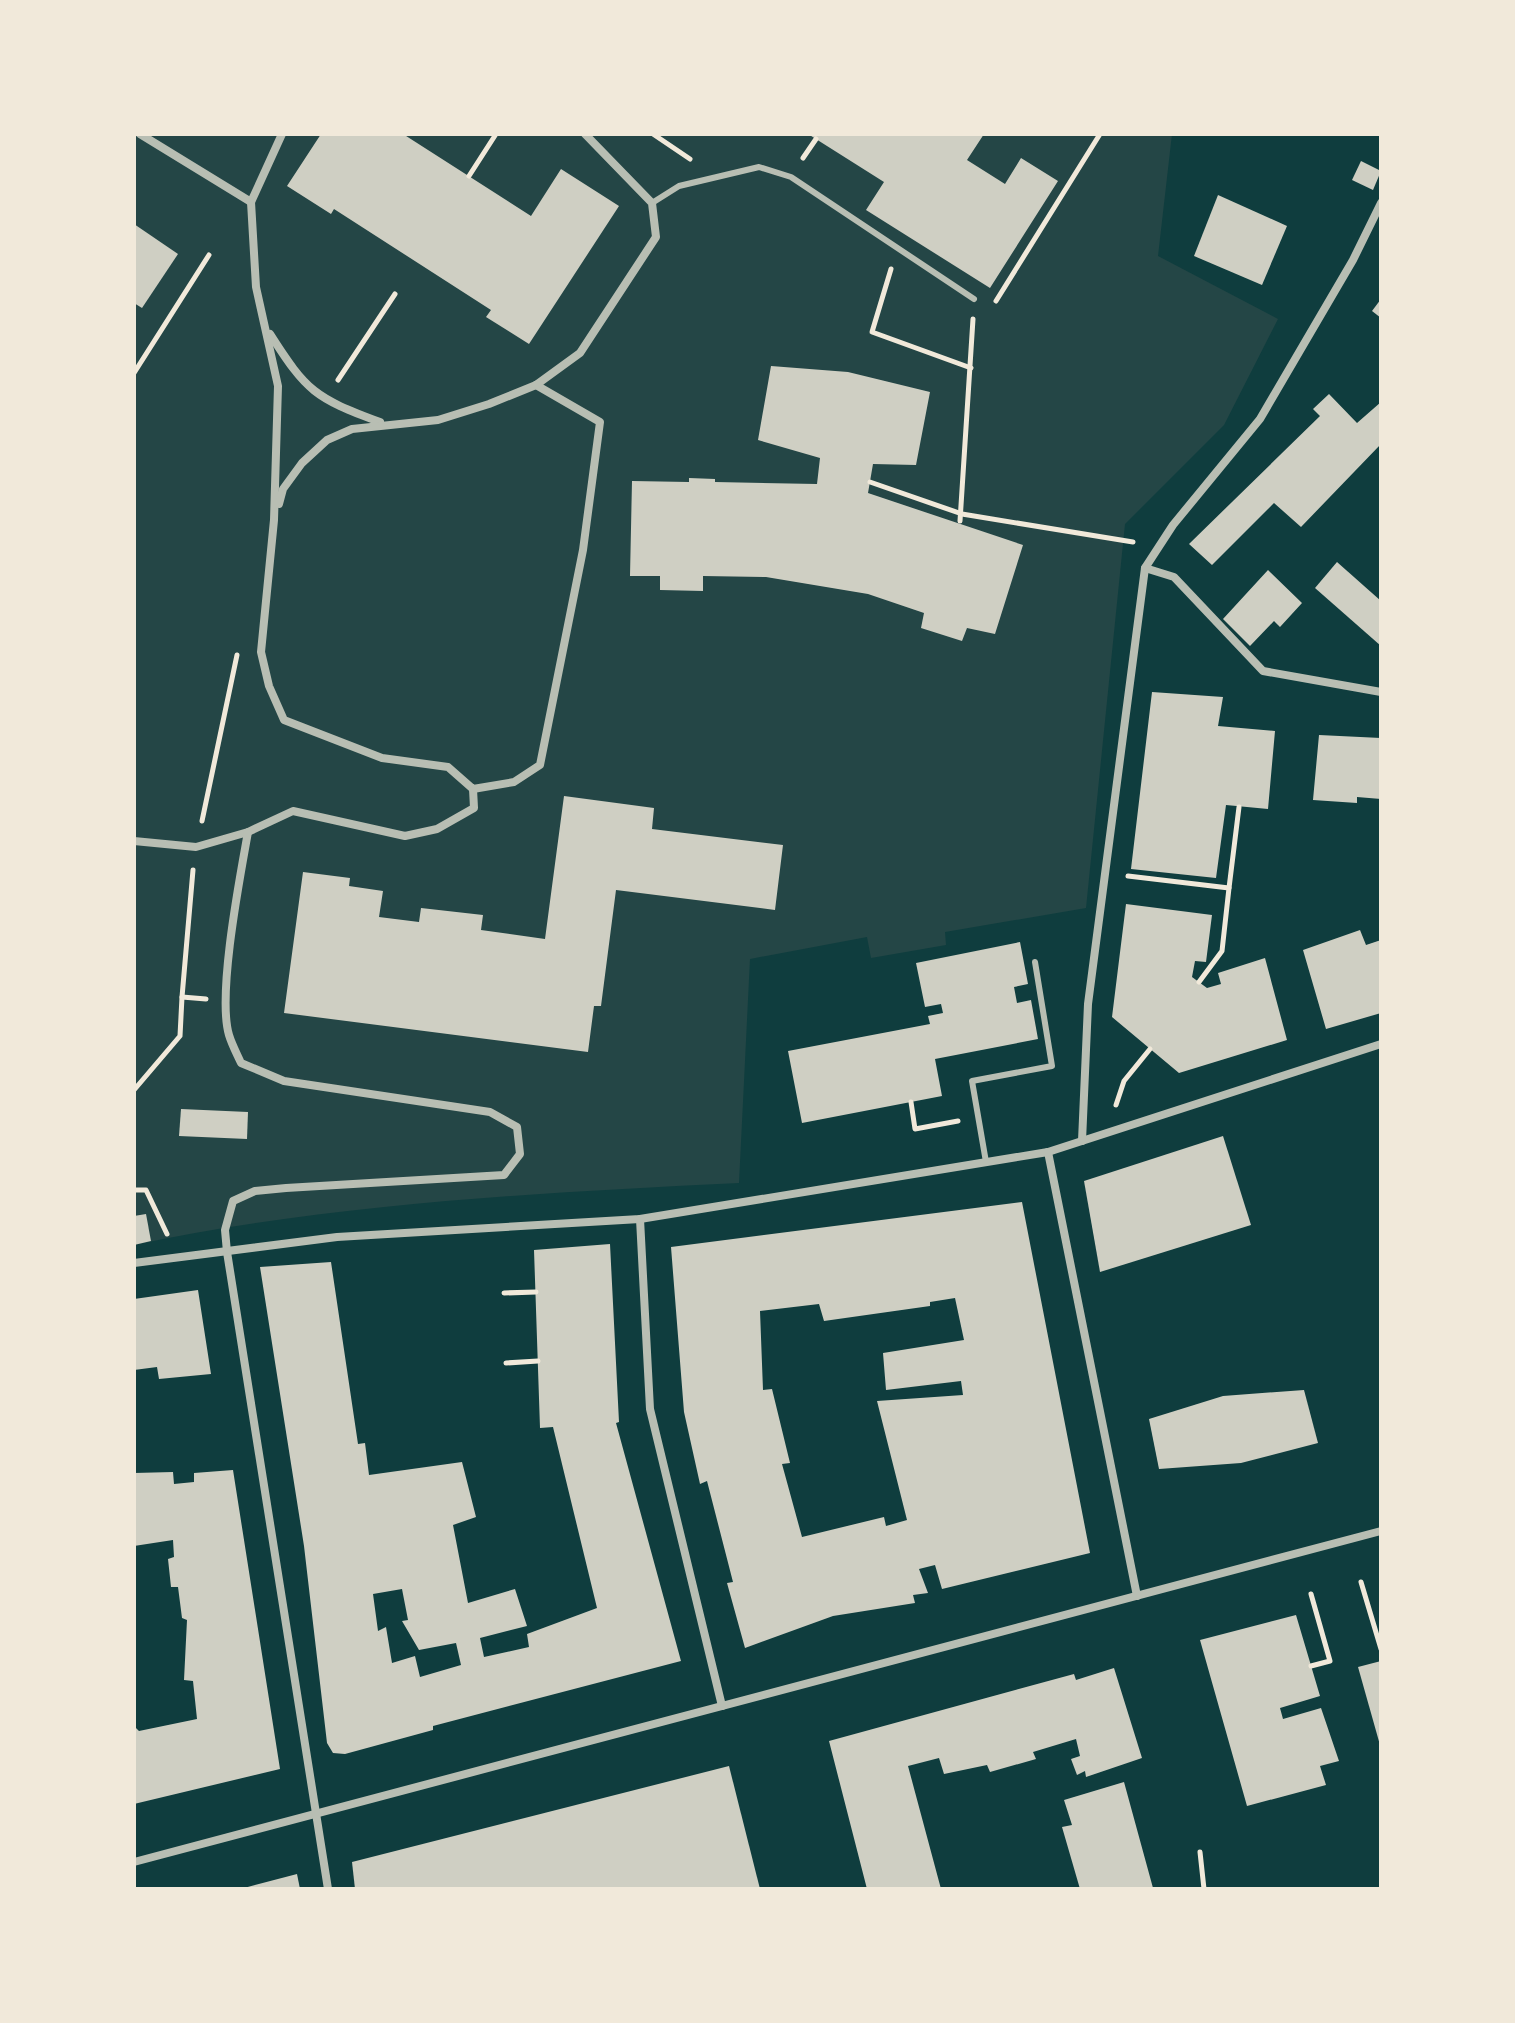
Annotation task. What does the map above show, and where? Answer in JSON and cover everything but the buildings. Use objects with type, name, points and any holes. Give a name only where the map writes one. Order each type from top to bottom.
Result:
[{"type":"street","points":[[140,134],[251,202]]},
{"type":"street","points":[[134,841],[196,847],[248,832],[293,811],[405,836],[437,829],[474,808],[473,789],[448,767],[382,758],[284,720],[269,686],[261,652],[274,520],[278,386],[256,287],[251,202],[282,134]]},
{"type":"street","points":[[274,520],[283,489],[302,463],[327,440],[352,429],[438,420],[536,385],[580,353],[656,237],[652,203],[584,135]]},
{"type":"street","points":[[1082,1141],[1088,1004],[1145,568],[1158,547],[1260,419],[1353,260],[1381,203]]},
{"type":"street","points":[[267,330],[296,374],[324,401],[383,424]]},
{"type":"street","points":[[473,789],[514,782],[540,765],[583,550],[600,422],[536,385]]},
{"type":"street","points":[[1145,568],[1174,577],[1263,671],[1381,692]]},
{"type":"street","points":[[248,832],[226,1002],[228,1033],[241,1063],[284,1081],[490,1112],[517,1127],[520,1154],[504,1175],[255,1191],[233,1201],[225,1230],[328,1889]]},
{"type":"street","points":[[134,1263],[337,1237],[640,1219],[1048,1152],[1381,1044]]},
{"type":"street","points":[[1048,1152],[1137,1596]]},
{"type":"street","points":[[640,1219],[650,1409],[722,1706]]},
{"type":"street","points":[[134,1862],[1381,1531]]},
{"type":"lane","points":[[652,203],[679,186],[759,167],[791,177],[974,299]]},
{"type":"lane","points":[[986,1162],[972,1081],[1052,1066],[1035,962]]},
{"type":"path","points":[[469,176],[496,134]]},
{"type":"path","points":[[653,134],[678,153],[723,175]]},
{"type":"path","points":[[991,308],[1100,134]]},
{"type":"path","points":[[805,156],[816,139]]},
{"type":"path","points":[[898,248],[872,332],[971,368]]},
{"type":"path","points":[[134,373],[209,255]]},
{"type":"path","points":[[324,401],[395,294]]},
{"type":"path","points":[[960,521],[974,299]]},
{"type":"path","points":[[870,482],[962,514],[1158,547]]},
{"type":"path","points":[[134,1090],[180,1036],[196,847],[240,639]]},
{"type":"path","points":[[1199,982],[1222,951],[1239,807]]},
{"type":"path","points":[[1103,874],[1229,888]]},
{"type":"path","points":[[182,997],[226,1002]]},
{"type":"path","points":[[1124,1081],[1150,1049]]},
{"type":"path","points":[[911,1102],[915,1129],[978,1117]]},
{"type":"path","points":[[134,1190],[146,1190],[169,1240],[173,1258]]},
{"type":"path","points":[[504,1293],[536,1292]]},
{"type":"path","points":[[506,1363],[538,1361]]},
{"type":"path","points":[[1361,1582],[1381,1649]]},
{"type":"path","points":[[1311,1594],[1330,1661],[1311,1666]]},
{"type":"path","points":[[1200,1852],[1204,1889]]},
{"type":"shaded area","points":[[134,134],[1172,134],[1158,256],[1278,319],[1224,425],[1125,524],[1086,908],[945,932],[946,945],[871,958],[867,937],[750,959],[739,1183],[435,1202],[284,1219],[134,1245]]}]
